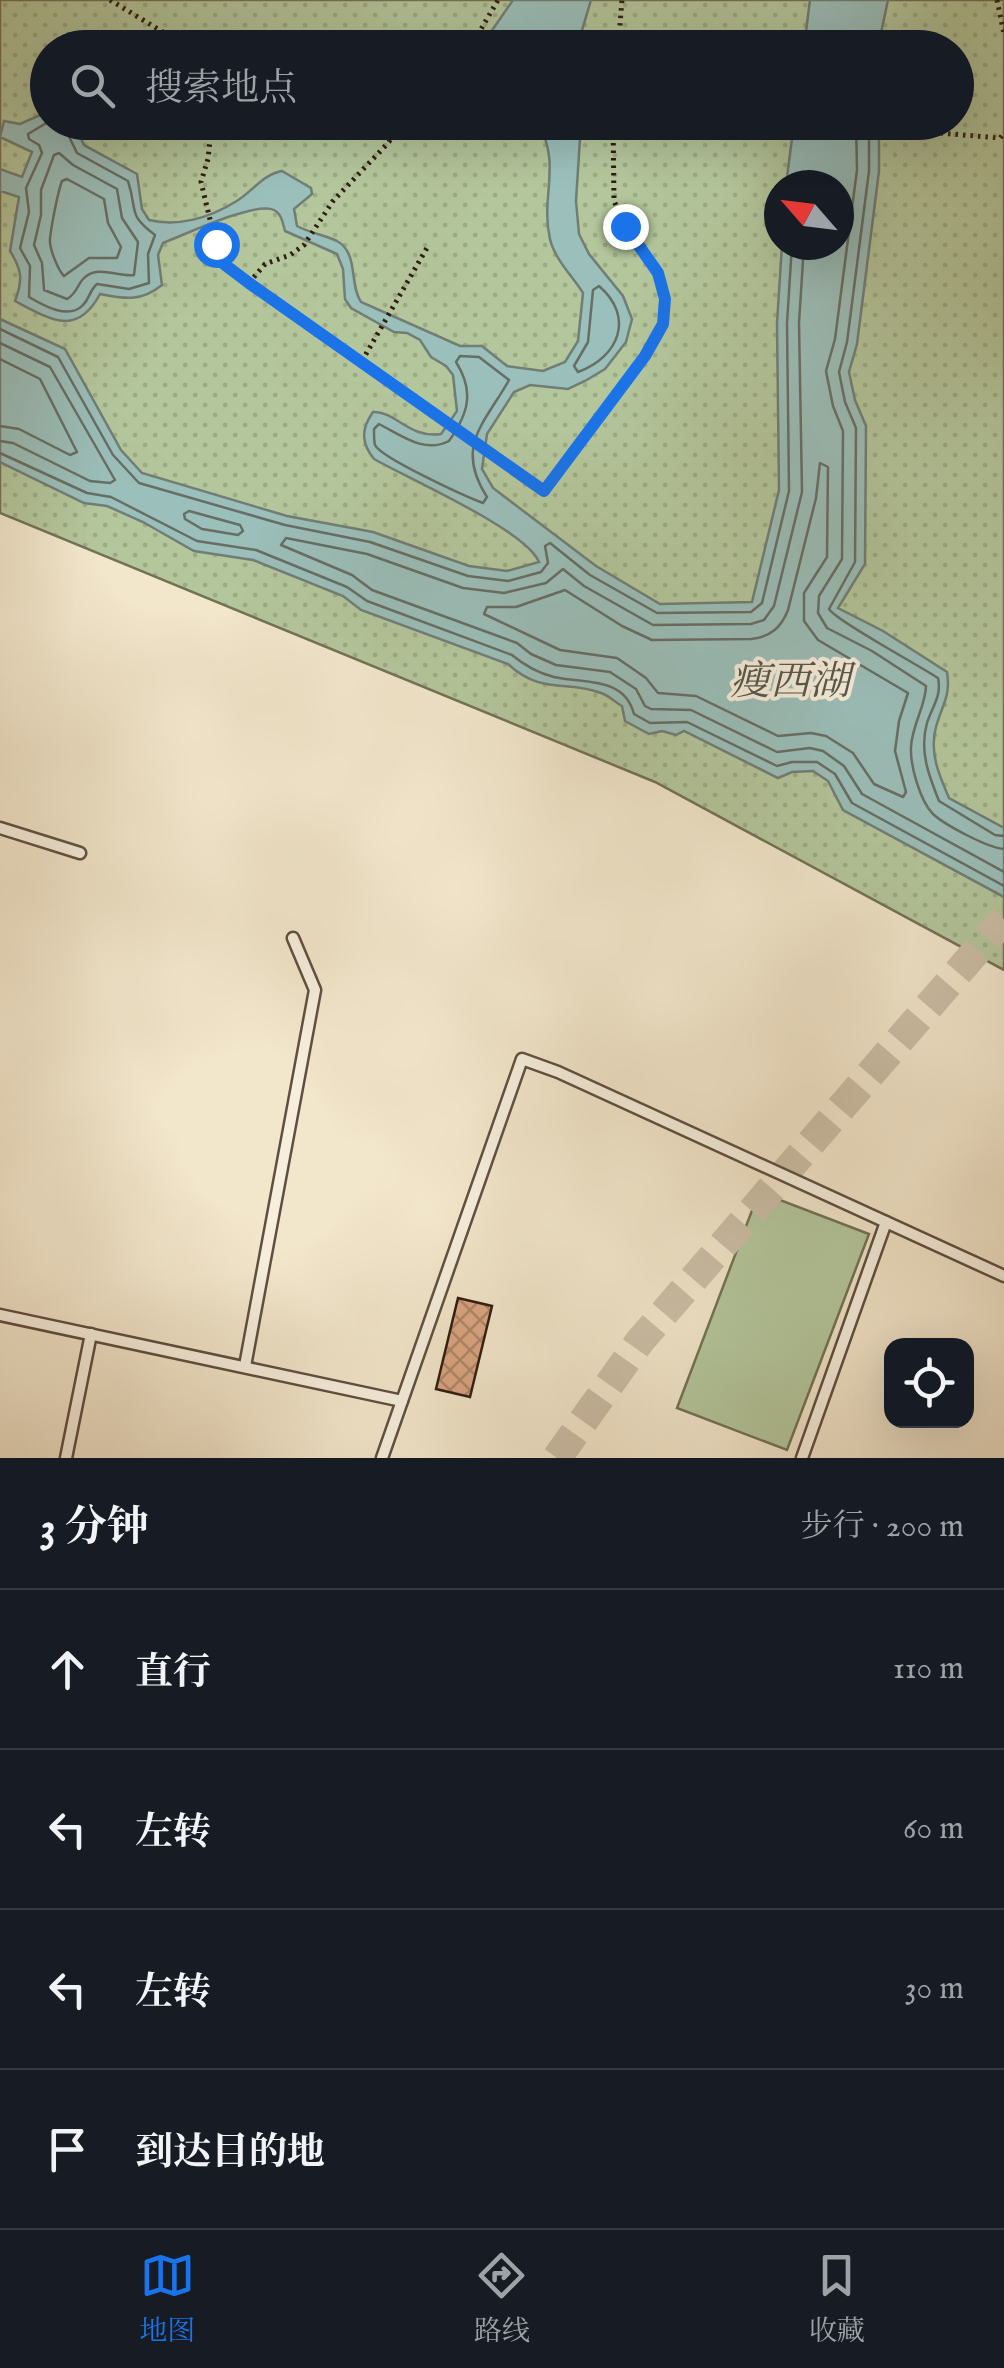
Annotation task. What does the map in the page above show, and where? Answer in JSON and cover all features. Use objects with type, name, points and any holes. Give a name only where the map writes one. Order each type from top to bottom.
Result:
[{"type":"lane","points":[[0,828],[80,853]]},
{"type":"lane","points":[[245,1366],[315,990],[293,938]]},
{"type":"lane","points":[[382,1458],[522,1059],[1004,1276]]},
{"type":"lane","points":[[802,1458],[886,1222]]},
{"type":"lane","points":[[0,1315],[402,1401]]},
{"type":"lane","points":[[66,1458],[91,1334]]},
{"type":"path","points":[[110,0],[161,30]]},
{"type":"path","points":[[620,30],[622,0]]},
{"type":"path","points":[[997,0],[1004,34]]},
{"type":"path","points":[[481,30],[497,2]]},
{"type":"path","points":[[974,137],[1000,138],[1004,133]]},
{"type":"path","points":[[210,140],[201,182],[220,261],[544,491],[645,356],[663,324],[665,299],[658,273],[625,226],[614,201],[612,140]]},
{"type":"path","points":[[249,283],[265,264],[304,245],[333,201],[390,140]]},
{"type":"path","points":[[362,361],[428,246]]},
{"type":"green space","points":[[0,0],[1004,0],[1004,970],[655,782],[0,513]]},
{"type":"green space","points":[[759,1192],[869,1234],[787,1450],[677,1408]]},
{"type":"water","points":[[513,0],[591,0],[582,30],[492,30]]},
{"type":"water","points":[[810,0],[888,0],[882,30],[806,30]]},
{"type":"water","name":"瘦西湖","points":[[30,120],[30,140],[82,140],[84,145],[137,174],[142,209],[149,220],[182,222],[215,213],[268,176],[282,171],[311,188],[312,194],[294,209],[297,226],[344,246],[361,302],[460,346],[482,346],[507,366],[543,371],[565,362],[578,341],[583,293],[550,239],[550,167],[546,140],[580,140],[576,201],[579,234],[589,254],[623,296],[632,319],[626,342],[605,369],[568,389],[530,385],[514,392],[487,434],[482,469],[493,488],[596,566],[660,604],[752,602],[779,490],[777,323],[781,260],[854,260],[854,170],[788,170],[792,140],[879,140],[879,171],[857,344],[849,372],[866,426],[865,564],[838,608],[947,672],[947,694],[934,736],[936,763],[949,798],[1004,828],[1004,897],[843,810],[828,781],[813,771],[792,772],[778,778],[684,731],[676,735],[662,731],[649,734],[625,721],[622,706],[604,694],[532,680],[508,664],[361,610],[343,596],[253,560],[194,551],[143,522],[107,506],[84,503],[0,462],[0,319],[65,349],[121,450],[142,473],[287,516],[373,532],[469,566],[507,571],[539,562],[513,535],[374,459],[364,436],[373,412],[420,433],[441,434],[457,411],[453,375],[431,357],[420,340],[394,332],[351,308],[345,299],[343,269],[337,254],[285,231],[274,210],[236,214],[163,243],[158,255],[162,285],[140,297],[100,294],[82,316],[62,321],[15,301],[20,275],[10,251],[19,197],[0,191],[0,169],[22,177],[32,152],[0,137],[4,121],[20,124]]},
{"type":"building","points":[[458,1298],[492,1306],[470,1397],[436,1389]]},
{"type":"tunnel","points":[[557,1458],[640,1341],[1004,919]]},
{"type":"route","points":[[216,244],[220,261],[249,283],[544,491],[645,356],[663,324],[665,299],[658,273],[625,226]]}]
